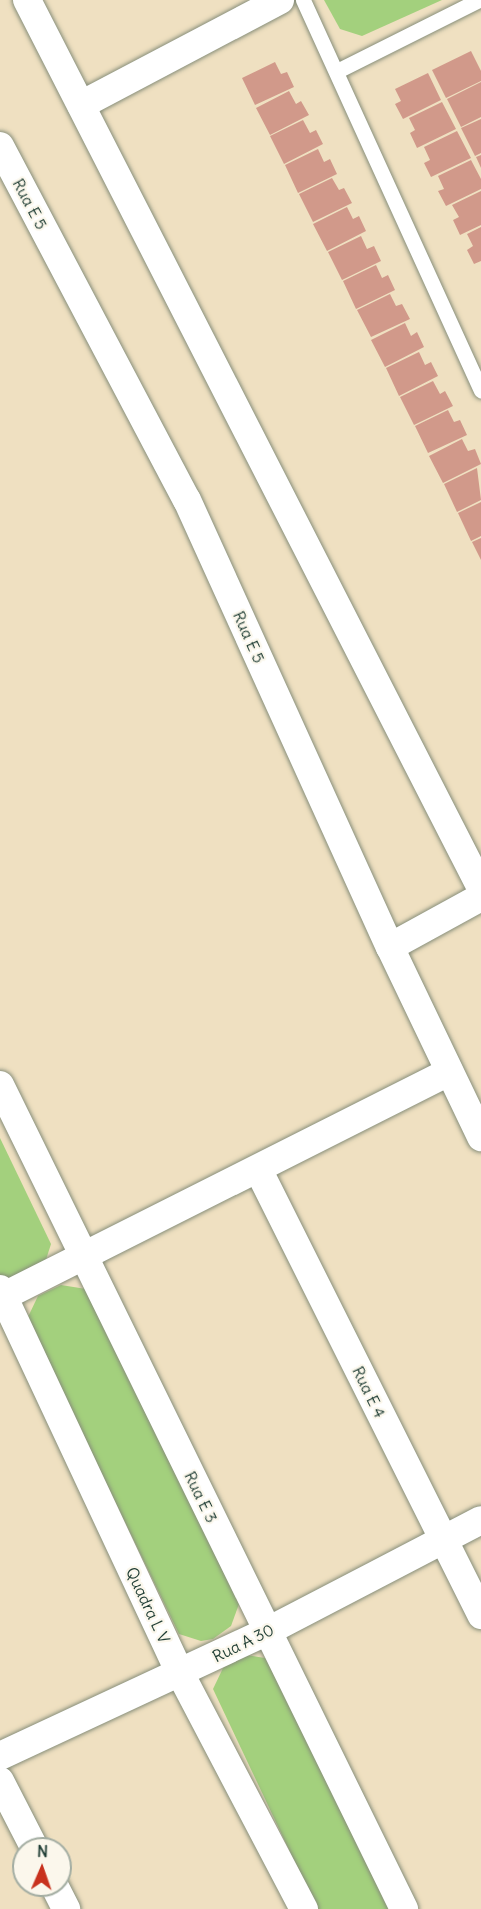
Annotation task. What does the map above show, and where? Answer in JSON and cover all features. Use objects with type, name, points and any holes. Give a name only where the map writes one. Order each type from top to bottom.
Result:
[{"type":"street","points":[[27,0],[481,888]]},
{"type":"street","points":[[81,105],[280,0]]},
{"type":"street","name":"Rua E 5","points":[[0,146],[187,500],[390,947],[481,1137]]},
{"type":"street","points":[[390,947],[481,897]]},
{"type":"street","points":[[1,1294],[449,1072]]},
{"type":"street","name":"Rua E 3","points":[[0,1085],[266,1632],[404,1909]]},
{"type":"street","name":"Rua E 4","points":[[258,1168],[481,1615]]},
{"type":"street","name":"Quadra L V","points":[[1,1294],[180,1673],[304,1909]]},
{"type":"street","name":"Rua A 30","points":[[0,1756],[266,1632],[442,1538],[481,1520]]},
{"type":"street","points":[[0,1781],[29,1837]]},
{"type":"lane","points":[[303,0],[481,390]]},
{"type":"lane","points":[[337,71],[479,0]]},
{"type":"green space","points":[[324,0],[442,0],[362,36],[340,29]]},
{"type":"green space","points":[[0,1138],[51,1244],[44,1266],[25,1279],[0,1278]]},
{"type":"green space","points":[[61,1285],[86,1289],[239,1604],[231,1626],[213,1639],[201,1641],[179,1634],[27,1319],[38,1296]]},
{"type":"green space","points":[[246,1655],[271,1659],[390,1909],[317,1909],[213,1689],[224,1666]]},
{"type":"building","points":[[471,51],[481,71],[481,81],[446,98],[432,70]]},
{"type":"building","points":[[275,62],[281,74],[287,72],[294,87],[255,105],[242,78]]},
{"type":"building","points":[[428,73],[441,100],[403,119],[395,104],[401,101],[395,89]]},
{"type":"building","points":[[481,82],[481,117],[461,127],[447,99]]},
{"type":"building","points":[[289,91],[296,104],[301,101],[309,115],[270,135],[256,108]]},
{"type":"building","points":[[442,102],[456,129],[417,148],[410,133],[415,130],[409,118]]},
{"type":"building","points":[[481,119],[481,153],[475,156],[461,128]]},
{"type":"building","points":[[303,120],[310,133],[316,130],[323,144],[284,164],[270,136]]},
{"type":"building","points":[[457,131],[471,158],[431,177],[424,163],[430,160],[424,147]]},
{"type":"building","points":[[318,149],[324,162],[330,159],[337,174],[298,193],[285,165]]},
{"type":"building","points":[[481,155],[481,168],[476,157]]},
{"type":"building","points":[[471,160],[481,179],[481,189],[446,206],[438,191],[444,189],[438,176]]},
{"type":"building","points":[[332,178],[339,190],[344,188],[352,203],[313,222],[299,194]]},
{"type":"building","points":[[481,191],[481,225],[460,235],[453,220],[459,217],[452,205]]},
{"type":"building","points":[[347,207],[353,219],[359,216],[366,231],[327,251],[313,224]]},
{"type":"building","points":[[481,227],[481,261],[474,264],[467,250],[473,246],[467,234]]},
{"type":"building","points":[[361,236],[367,249],[374,246],[381,261],[342,280],[328,252]]},
{"type":"building","points":[[376,265],[382,278],[388,275],[395,290],[356,309],[343,281]]},
{"type":"building","points":[[390,294],[396,306],[402,304],[410,319],[371,337],[357,310]]},
{"type":"building","points":[[405,323],[411,336],[417,332],[424,347],[385,367],[371,340]]},
{"type":"building","points":[[419,352],[425,365],[431,362],[438,376],[399,396],[386,368]]},
{"type":"building","points":[[433,381],[440,394],[445,391],[453,406],[414,425],[400,397]]},
{"type":"building","points":[[448,410],[454,422],[460,420],[467,435],[428,453],[415,426]]},
{"type":"building","points":[[462,439],[468,451],[475,449],[481,464],[443,483],[429,456]]},
{"type":"building","points":[[477,468],[481,500],[457,512],[444,484]]},
{"type":"building","points":[[481,502],[481,536],[471,541],[458,513]]},
{"type":"building","points":[[481,538],[481,560],[472,542]]}]
